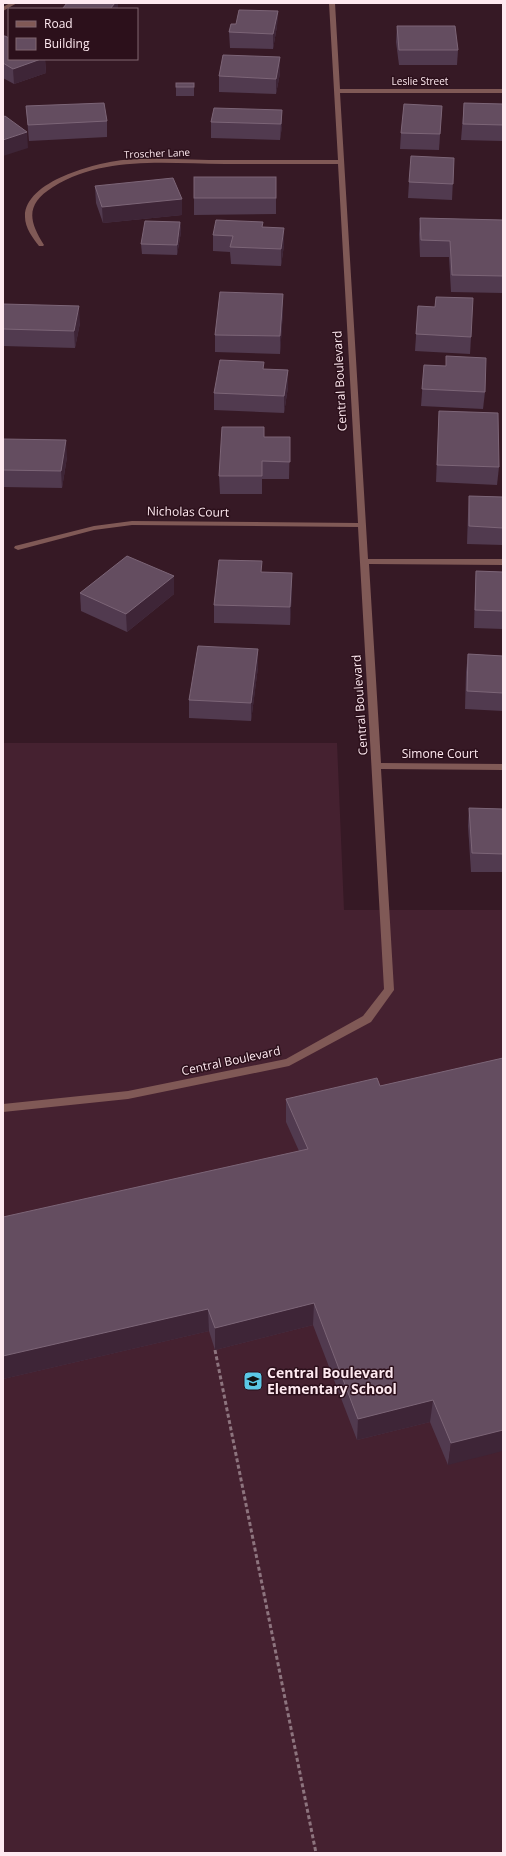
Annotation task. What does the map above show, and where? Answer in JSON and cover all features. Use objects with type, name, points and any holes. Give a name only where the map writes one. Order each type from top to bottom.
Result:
[{"type":"street","points":[[3,9],[14,3]]},
{"type":"street","name":"Central Boulevard","points":[[3,1108],[128,1095],[289,1062],[367,1019],[388,990],[377,766],[361,525],[332,3]]},
{"type":"street","name":"Leslie Street","points":[[337,91],[503,91]]},
{"type":"street","name":"Troscher Lane","points":[[42,245],[30,228],[28,214],[32,203],[44,190],[73,174],[100,166],[139,161],[340,162]]},
{"type":"street","name":"Nicholas Court","points":[[18,548],[94,528],[132,523],[361,525]]},
{"type":"street","points":[[364,561],[503,562]]},
{"type":"street","name":"Simone Court","points":[[377,766],[503,767]]},
{"type":"path","points":[[215,1350],[316,1853]]},
{"type":"shaded area","name":"Central Boulevard Elementary School","points":[[3,743],[337,743],[344,910],[503,910],[503,1853],[3,1853]]},
{"type":"building","points":[[67,3],[115,3],[111,8],[63,8]]},
{"type":"building","points":[[239,10],[278,11],[273,34],[229,32],[231,24],[236,24]]},
{"type":"building","points":[[397,26],[455,26],[458,50],[399,50]]},
{"type":"building","points":[[3,36],[8,38],[8,60],[38,60],[13,69],[3,63]]},
{"type":"building","points":[[223,55],[280,57],[276,79],[219,76]]},
{"type":"building","points":[[176,83],[194,83],[194,87],[176,87]]},
{"type":"building","points":[[104,103],[107,121],[28,125],[26,106]]},
{"type":"building","points":[[464,103],[503,104],[503,125],[463,124]]},
{"type":"building","points":[[404,104],[442,106],[440,134],[401,133]]},
{"type":"building","points":[[214,108],[282,110],[281,124],[211,122]]},
{"type":"building","points":[[5,116],[27,132],[3,140],[3,117]]},
{"type":"building","points":[[411,156],[454,158],[453,184],[409,182]]},
{"type":"building","points":[[194,177],[276,177],[276,198],[194,198]]},
{"type":"building","points":[[173,178],[182,199],[102,207],[95,186]]},
{"type":"building","points":[[420,218],[503,220],[503,276],[452,275],[450,241],[421,240]]},
{"type":"building","points":[[216,220],[263,222],[262,227],[284,228],[281,249],[230,247],[233,236],[213,235]]},
{"type":"building","points":[[145,221],[180,222],[177,245],[141,244]]},
{"type":"building","points":[[220,292],[283,294],[280,336],[215,335]]},
{"type":"building","points":[[436,297],[473,298],[471,337],[416,334],[418,306],[435,307]]},
{"type":"building","points":[[3,304],[79,306],[74,331],[3,329]]},
{"type":"building","points":[[446,356],[486,358],[485,392],[422,389],[424,365],[446,366]]},
{"type":"building","points":[[220,360],[264,362],[263,369],[288,370],[284,396],[214,393]]},
{"type":"building","points":[[439,411],[498,413],[499,467],[437,465]]},
{"type":"building","points":[[222,427],[264,427],[264,437],[290,437],[290,462],[262,461],[262,476],[219,476]]},
{"type":"building","points":[[3,439],[66,440],[61,471],[3,470]]},
{"type":"building","points":[[469,496],[503,497],[503,528],[469,526]]},
{"type":"building","points":[[127,556],[174,576],[126,614],[80,593]]},
{"type":"building","points":[[219,560],[262,561],[261,572],[292,573],[290,607],[214,605]]},
{"type":"building","points":[[476,571],[503,572],[503,611],[475,610]]},
{"type":"building","points":[[198,646],[258,649],[251,703],[189,700]]},
{"type":"building","points":[[468,654],[503,656],[503,693],[467,691]]},
{"type":"building","points":[[469,808],[503,809],[503,854],[472,853]]},
{"type":"building","points":[[503,1058],[503,1430],[451,1443],[433,1400],[358,1419],[314,1303],[215,1328],[208,1309],[3,1356],[3,1217],[308,1149],[286,1099],[377,1078],[380,1086]]},
{"type":"place","name":"Central Boulevard Elementary School","points":[[253,1381]]}]
